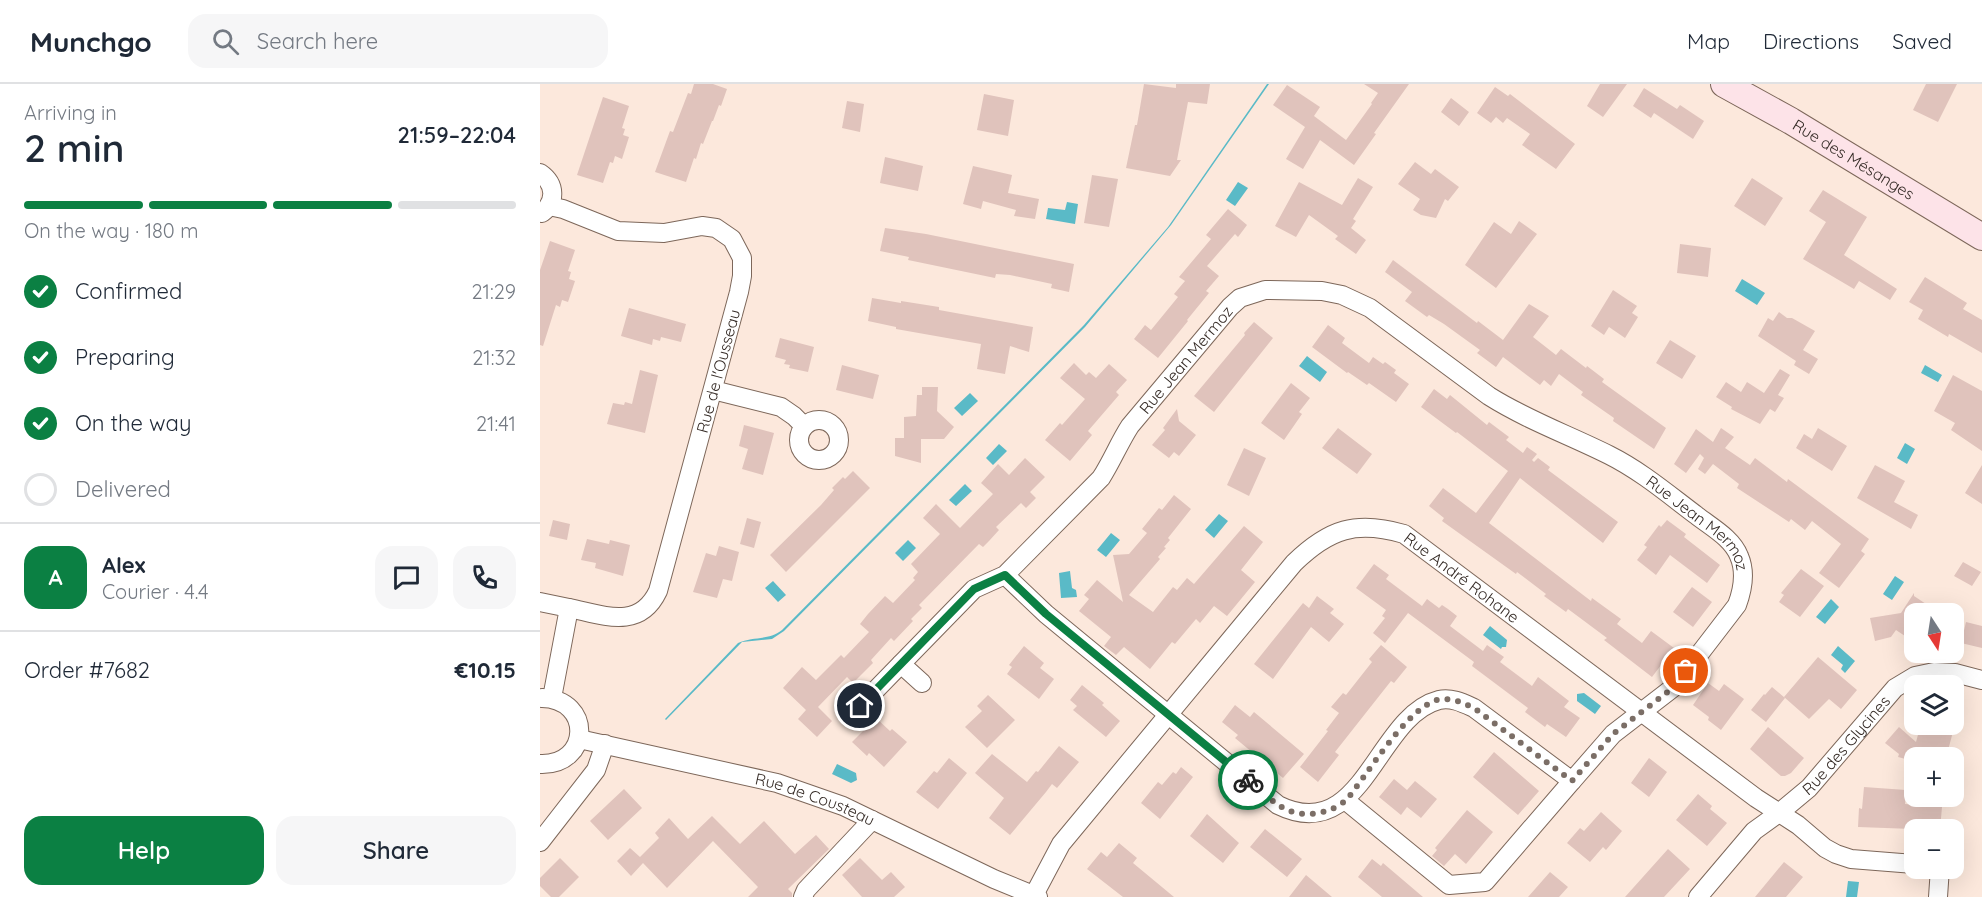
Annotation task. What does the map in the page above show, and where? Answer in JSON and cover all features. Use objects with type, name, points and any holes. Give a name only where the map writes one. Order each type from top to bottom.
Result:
[{"type":"main road","name":"Rue des Mésanges","points":[[1724,84],[1791,121],[1982,237]]},
{"type":"street","name":"Rue de l'Ousseau","points":[[540,173],[552,187],[552,200],[545,210]]},
{"type":"street","name":"Rue de l'Ousseau","points":[[540,602],[619,618],[641,613],[654,600],[713,390],[742,276],[741,258],[732,239],[722,230],[710,226],[664,233],[618,231],[563,209],[545,210]]},
{"type":"street","name":"Rue Jean Mermoz","points":[[1005,575],[1101,478],[1130,426],[1230,307],[1240,298],[1265,290],[1322,291],[1342,295],[1370,308],[1506,407],[1610,455],[1636,470],[1727,538],[1739,555],[1744,575],[1743,591],[1737,605],[1674,687],[1613,734],[1485,882],[1449,885],[1345,801]]},
{"type":"street","points":[[713,390],[781,407],[804,426]]},
{"type":"street","name":"Rue André Rohane","points":[[1036,896],[1061,844],[1294,563],[1312,545],[1339,531],[1359,527],[1385,529],[1404,534],[1640,712],[1798,825],[1825,848],[1851,859],[1904,863]]},
{"type":"street","points":[[860,706],[974,589],[1005,575],[1046,614],[1278,805],[1292,812],[1308,815],[1325,811],[1345,801],[1407,721],[1425,705],[1441,699],[1460,701],[1474,708],[1572,781]]},
{"type":"street","points":[[540,764],[552,764],[564,760],[573,751],[579,739],[579,722],[573,711],[564,703],[546,698],[569,608]]},
{"type":"street","points":[[901,664],[922,683]]},
{"type":"street","name":"Rue des Glycines","points":[[1698,897],[1754,831],[1809,788],[1895,688],[1916,676],[1934,672],[1954,673],[1982,680]]},
{"type":"street","name":"Rue de Cousteau","points":[[579,739],[777,783],[843,806],[994,879],[1036,896]]},
{"type":"street","points":[[540,842],[596,770],[605,744]]},
{"type":"street","points":[[803,897],[806,890],[872,820]]},
{"type":"street","points":[[1938,897],[1939,879]]},
{"type":"water","points":[[1269,84],[1171,225],[1085,327],[784,631],[772,639],[742,642],[666,720],[738,643],[749,640],[771,636],[782,630],[1084,325],[1168,227]]},
{"type":"water","points":[[1238,182],[1248,188],[1235,206],[1226,200]]},
{"type":"water","points":[[1067,202],[1078,204],[1075,224],[1046,219],[1048,208],[1065,210]]},
{"type":"water","points":[[1742,279],[1765,293],[1757,305],[1735,291]]},
{"type":"water","points":[[1307,356],[1327,372],[1320,382],[1299,366]]},
{"type":"water","points":[[1925,365],[1942,375],[1938,382],[1921,373]]},
{"type":"water","points":[[970,393],[978,401],[962,416],[954,408]]},
{"type":"water","points":[[1905,443],[1915,449],[1907,464],[1897,458]]},
{"type":"water","points":[[999,444],[1007,451],[993,465],[986,458]]},
{"type":"water","points":[[965,484],[972,491],[956,506],[949,500]]},
{"type":"water","points":[[1219,514],[1228,521],[1214,538],[1205,530]]},
{"type":"water","points":[[1111,533],[1120,540],[1106,557],[1097,550]]},
{"type":"water","points":[[908,540],[916,548],[903,561],[895,553]]},
{"type":"water","points":[[1070,571],[1072,588],[1076,590],[1077,597],[1061,598],[1059,573]]},
{"type":"water","points":[[1895,576],[1904,582],[1892,600],[1883,594]]},
{"type":"water","points":[[773,581],[786,595],[778,602],[765,588]]},
{"type":"water","points":[[1831,599],[1839,607],[1825,624],[1816,617]]},
{"type":"water","points":[[1490,626],[1507,640],[1506,647],[1501,649],[1483,635]]},
{"type":"water","points":[[1838,646],[1855,661],[1845,673],[1841,669],[1843,665],[1831,655]]},
{"type":"water","points":[[1584,693],[1601,706],[1595,714],[1577,701],[1577,694]]},
{"type":"water","points":[[837,764],[856,773],[857,780],[851,783],[832,774]]},
{"type":"water","points":[[1848,881],[1859,882],[1857,897],[1846,897]]},
{"type":"building","points":[[694,84],[713,84],[727,89],[703,144],[701,143],[696,159],[694,158],[686,182],[655,172],[670,131],[673,132],[688,93],[691,94]]},
{"type":"building","points":[[1144,84],[1176,88],[1176,84],[1210,84],[1207,104],[1188,102],[1177,160],[1181,160],[1170,176],[1126,168]]},
{"type":"building","points":[[1364,84],[1409,84],[1354,165],[1320,140],[1303,169],[1286,159],[1305,127],[1273,105],[1287,85],[1320,107],[1314,116],[1346,140],[1378,93]]},
{"type":"building","points":[[1600,84],[1627,84],[1603,117],[1587,106]]},
{"type":"building","points":[[1926,84],[1957,84],[1938,122],[1913,110]]},
{"type":"building","points":[[1495,87],[1508,96],[1510,94],[1575,144],[1556,169],[1522,145],[1530,134],[1507,118],[1503,123],[1496,117],[1491,123],[1477,113]]},
{"type":"building","points":[[1644,88],[1677,109],[1680,105],[1704,121],[1693,139],[1654,113],[1651,118],[1633,106]]},
{"type":"building","points":[[984,94],[1014,100],[1008,136],[977,130]]},
{"type":"building","points":[[603,97],[629,106],[622,128],[625,129],[623,135],[629,137],[622,159],[615,156],[613,163],[610,162],[603,183],[577,175]]},
{"type":"building","points":[[1451,98],[1469,112],[1459,126],[1441,112]]},
{"type":"building","points":[[847,101],[864,104],[860,132],[842,128]]},
{"type":"building","points":[[885,157],[923,166],[918,191],[880,183]]},
{"type":"building","points":[[1415,162],[1431,174],[1435,169],[1459,187],[1448,201],[1445,199],[1436,218],[1421,215],[1413,210],[1420,199],[1398,184]]},
{"type":"building","points":[[973,166],[1012,175],[1008,193],[1039,199],[1035,219],[1014,216],[1016,210],[983,201],[981,209],[963,204]]},
{"type":"building","points":[[1092,175],[1118,179],[1109,227],[1084,223]]},
{"type":"building","points":[[1358,178],[1373,187],[1353,219],[1356,221],[1351,228],[1366,240],[1356,254],[1335,239],[1338,236],[1309,215],[1296,237],[1275,226],[1299,182],[1342,205]]},
{"type":"building","points":[[1752,178],[1783,198],[1765,226],[1734,206]]},
{"type":"building","points":[[1823,190],[1867,217],[1844,255],[1897,289],[1890,300],[1859,281],[1854,289],[1803,259],[1826,222],[1809,211]]},
{"type":"building","points":[[1228,209],[1247,225],[1238,237],[1235,234],[1207,266],[1219,276],[1206,291],[1209,293],[1158,358],[1134,339],[1145,325],[1151,330],[1178,297],[1174,294],[1185,281],[1179,277],[1211,239],[1206,235]]},
{"type":"building","points":[[1519,221],[1537,234],[1496,288],[1465,265],[1494,222],[1511,234]]},
{"type":"building","points":[[885,228],[1074,264],[1069,292],[1051,288],[1052,284],[1010,275],[996,274],[995,278],[908,260],[909,257],[880,251]]},
{"type":"building","points":[[550,241],[575,250],[568,271],[571,272],[569,279],[575,281],[568,302],[562,300],[560,307],[556,305],[543,346],[540,345],[540,270]]},
{"type":"building","points":[[1680,244],[1711,248],[1708,277],[1677,273]]},
{"type":"building","points":[[1393,260],[1503,340],[1529,304],[1549,316],[1533,337],[1556,355],[1561,349],[1586,368],[1587,366],[1604,379],[1602,382],[1666,428],[1654,449],[1613,421],[1614,418],[1581,395],[1583,392],[1559,374],[1551,386],[1544,380],[1540,385],[1503,357],[1496,367],[1477,353],[1480,350],[1444,324],[1429,315],[1427,317],[1405,301],[1412,292],[1385,272]]},
{"type":"building","points":[[1925,277],[1967,303],[1963,309],[1982,320],[1982,353],[1949,334],[1948,337],[1918,319],[1923,310],[1909,302]]},
{"type":"building","points":[[1613,290],[1637,306],[1632,313],[1638,317],[1625,338],[1609,327],[1604,335],[1591,326]]},
{"type":"building","points":[[872,298],[939,307],[939,310],[1033,327],[1029,352],[1010,346],[1005,374],[977,369],[981,344],[896,329],[896,327],[868,321]]},
{"type":"building","points":[[629,308],[686,324],[681,342],[661,337],[660,341],[653,339],[652,345],[621,336]]},
{"type":"building","points":[[1779,312],[1815,331],[1803,350],[1818,359],[1809,374],[1794,365],[1796,361],[1758,336],[1768,318],[1773,321]]},
{"type":"building","points":[[1254,322],[1273,338],[1214,412],[1194,396]]},
{"type":"building","points":[[1328,325],[1345,338],[1342,343],[1369,363],[1373,357],[1383,364],[1385,362],[1396,370],[1394,373],[1409,384],[1396,402],[1369,383],[1367,385],[1347,373],[1312,347]]},
{"type":"building","points":[[780,338],[814,347],[808,372],[789,368],[790,365],[784,364],[786,360],[775,357]]},
{"type":"building","points":[[1670,340],[1696,356],[1682,379],[1656,363]]},
{"type":"building","points":[[1074,363],[1086,375],[1089,372],[1096,378],[1109,364],[1127,380],[1116,392],[1119,395],[1088,431],[1092,435],[1070,461],[1045,440],[1085,399],[1060,378]]},
{"type":"building","points":[[842,365],[879,375],[873,399],[836,390]]},
{"type":"building","points":[[1780,369],[1790,375],[1778,395],[1784,398],[1775,412],[1770,409],[1760,424],[1731,409],[1732,407],[1716,397],[1726,382],[1741,392],[1747,382],[1764,393]]},
{"type":"building","points":[[640,370],[658,375],[645,433],[607,424],[613,403],[632,404]]},
{"type":"building","points":[[1953,375],[1982,391],[1982,451],[1951,430],[1955,423],[1934,411]]},
{"type":"building","points":[[1291,383],[1310,398],[1299,412],[1302,414],[1284,440],[1261,423]]},
{"type":"building","points":[[922,387],[938,387],[937,411],[954,427],[944,439],[921,439],[921,463],[895,456],[895,438],[904,438],[904,417],[916,416],[917,395],[922,395]]},
{"type":"building","points":[[1434,389],[1447,399],[1450,395],[1487,425],[1489,422],[1509,437],[1506,440],[1523,453],[1527,447],[1537,454],[1532,460],[1534,462],[1538,458],[1550,467],[1548,470],[1618,522],[1603,543],[1520,478],[1489,523],[1591,601],[1592,598],[1621,619],[1617,624],[1642,643],[1651,631],[1674,648],[1652,677],[1604,640],[1607,638],[1568,609],[1566,612],[1517,572],[1516,574],[1442,521],[1444,518],[1429,506],[1443,488],[1476,513],[1508,471],[1421,407]]},
{"type":"building","points":[[1177,409],[1179,421],[1196,435],[1179,456],[1174,452],[1169,458],[1152,445],[1165,430],[1163,428]]},
{"type":"building","points":[[744,425],[774,433],[763,475],[742,469],[748,449],[739,446]]},
{"type":"building","points":[[1338,428],[1372,454],[1357,474],[1322,448]]},
{"type":"building","points":[[1721,428],[1734,437],[1725,448],[1750,465],[1755,458],[1787,482],[1788,479],[1869,539],[1861,551],[1865,554],[1839,588],[1819,573],[1841,544],[1812,521],[1805,530],[1791,519],[1789,522],[1737,488],[1739,484],[1713,464],[1705,474],[1698,469],[1704,458],[1700,454],[1686,473],[1674,464],[1696,429],[1713,442]]},
{"type":"building","points":[[1818,428],[1847,446],[1832,471],[1796,448],[1804,434],[1812,439]]},
{"type":"building","points":[[1244,448],[1266,458],[1249,496],[1227,485]]},
{"type":"building","points":[[1025,458],[1045,477],[1030,492],[1036,498],[1026,508],[1021,503],[996,527],[999,530],[983,547],[979,544],[919,605],[922,608],[911,619],[913,621],[894,641],[891,638],[871,660],[873,663],[853,683],[847,677],[818,707],[832,721],[817,737],[798,719],[806,710],[783,688],[802,667],[816,680],[841,655],[844,658],[869,632],[860,624],[868,614],[885,596],[893,603],[915,580],[913,578],[918,572],[911,564],[940,534],[923,518],[936,504],[960,528],[993,494],[981,483],[998,464],[1009,475]]},
{"type":"building","points":[[1875,465],[1905,481],[1894,502],[1918,515],[1911,529],[1857,498]]},
{"type":"building","points":[[1982,465],[1982,504],[1965,493]]},
{"type":"building","points":[[853,471],[870,488],[786,572],[770,555],[821,505],[834,490],[832,488]]},
{"type":"building","points":[[1174,495],[1191,509],[1168,538],[1170,540],[1164,547],[1166,548],[1158,557],[1160,559],[1129,595],[1153,612],[1173,587],[1177,590],[1187,578],[1194,584],[1244,526],[1263,542],[1241,570],[1255,582],[1227,616],[1214,606],[1200,623],[1196,619],[1175,644],[1172,642],[1150,669],[1124,647],[1116,655],[1104,646],[1111,637],[1079,611],[1089,599],[1084,595],[1097,580],[1123,602],[1113,555],[1129,554],[1147,533],[1142,529],[1159,508],[1162,510]]},
{"type":"building","points":[[747,518],[761,522],[754,548],[740,544]]},
{"type":"building","points":[[553,520],[570,524],[567,540],[549,536]]},
{"type":"building","points":[[1667,520],[1686,534],[1684,537],[1720,565],[1707,583],[1670,555],[1656,575],[1637,560],[1647,547],[1644,545],[1659,525],[1661,527]]},
{"type":"building","points":[[587,539],[609,544],[610,540],[630,545],[623,576],[595,568],[596,563],[581,560]]},
{"type":"building","points":[[719,546],[739,552],[732,581],[723,579],[717,598],[693,592],[706,553],[716,556]]},
{"type":"building","points":[[1963,562],[1981,572],[1972,586],[1954,576]]},
{"type":"building","points":[[1374,564],[1389,575],[1386,579],[1422,606],[1427,599],[1439,608],[1442,605],[1448,609],[1457,616],[1450,626],[1483,651],[1487,645],[1504,657],[1500,662],[1532,686],[1538,677],[1569,701],[1564,707],[1580,718],[1566,737],[1547,724],[1545,727],[1525,712],[1528,708],[1472,666],[1474,662],[1408,613],[1385,643],[1373,633],[1385,618],[1382,616],[1386,610],[1356,588]]},
{"type":"building","points":[[1801,569],[1824,586],[1800,617],[1779,602],[1784,595],[1781,593]]},
{"type":"building","points":[[1692,587],[1712,602],[1693,627],[1673,612]]},
{"type":"building","points":[[1914,593],[1914,596],[1924,603],[1908,603]]},
{"type":"building","points":[[1317,596],[1334,609],[1330,613],[1344,624],[1329,642],[1311,627],[1273,679],[1254,664],[1303,603],[1309,608]]},
{"type":"building","points":[[1904,608],[1904,635],[1896,630],[1891,637],[1875,641],[1870,618],[1901,613]]},
{"type":"building","points":[[1966,622],[1982,626],[1982,648],[1964,644]]},
{"type":"building","points":[[1381,645],[1407,667],[1394,683],[1391,681],[1335,752],[1339,755],[1318,782],[1300,767],[1339,713],[1331,707],[1343,693],[1346,695],[1372,662],[1369,659]]},
{"type":"building","points":[[1024,646],[1044,663],[1040,668],[1054,679],[1039,699],[1007,674],[1012,667],[1009,665]]},
{"type":"building","points":[[1818,657],[1857,690],[1841,709],[1829,699],[1809,719],[1784,697]]},
{"type":"building","points":[[1708,683],[1719,691],[1724,684],[1744,699],[1721,730],[1693,705]]},
{"type":"building","points":[[1082,685],[1104,703],[1102,705],[1120,721],[1106,737],[1073,710],[1077,706],[1070,700]]},
{"type":"building","points":[[1772,687],[1785,698],[1766,722],[1751,710]]},
{"type":"building","points":[[988,695],[1015,720],[987,748],[965,727],[982,711],[977,706]]},
{"type":"building","points":[[1235,705],[1250,717],[1254,712],[1304,754],[1283,778],[1235,738],[1238,735],[1222,722]]},
{"type":"building","points":[[876,718],[907,742],[884,767],[852,742]]},
{"type":"building","points":[[1768,727],[1804,758],[1791,773],[1785,776],[1781,776],[1750,749]]},
{"type":"building","points":[[1899,727],[1904,731],[1904,735],[1908,735],[1916,742],[1918,735],[1952,735],[1949,747],[1904,747],[1904,759],[1898,757],[1899,754],[1885,743]]},
{"type":"building","points":[[1059,746],[1079,762],[1057,788],[1052,784],[1010,835],[989,818],[1004,798],[975,773],[992,754],[1027,782]]},
{"type":"building","points":[[1494,752],[1539,791],[1518,815],[1473,777]]},
{"type":"building","points":[[949,758],[967,773],[938,809],[916,792],[934,771],[937,773]]},
{"type":"building","points":[[1649,758],[1667,772],[1649,797],[1631,783]]},
{"type":"building","points":[[1181,767],[1193,777],[1160,819],[1141,803],[1158,782],[1162,785],[1173,772],[1176,774]]},
{"type":"building","points":[[1394,779],[1407,790],[1415,781],[1437,799],[1421,818],[1407,807],[1401,815],[1379,797]]},
{"type":"building","points":[[1864,787],[1904,790],[1904,807],[1942,807],[1941,819],[1904,819],[1904,829],[1858,827],[1859,808],[1862,809]]},
{"type":"building","points":[[624,789],[642,808],[608,840],[590,821]]},
{"type":"building","points":[[1698,794],[1712,806],[1710,809],[1727,823],[1707,846],[1676,820]]},
{"type":"building","points":[[1467,810],[1493,832],[1466,864],[1455,854],[1444,866],[1432,856],[1437,850],[1435,848]]},
{"type":"building","points":[[1601,812],[1622,831],[1606,850],[1603,847],[1590,862],[1567,843],[1580,828],[1584,831]]},
{"type":"building","points":[[1207,814],[1239,843],[1223,863],[1190,836]]},
{"type":"building","points":[[712,816],[740,844],[764,821],[795,854],[816,835],[829,849],[788,889],[792,897],[748,897],[758,887],[713,841],[667,888],[643,863],[631,876],[617,861],[630,848],[640,857],[659,838],[655,833],[669,818],[688,839]]},
{"type":"building","points":[[1265,829],[1302,859],[1287,877],[1250,847]]},
{"type":"building","points":[[1119,843],[1137,858],[1133,863],[1174,897],[1123,897],[1087,869],[1101,852],[1107,857]]},
{"type":"building","points":[[1668,849],[1690,869],[1664,897],[1625,897]]},
{"type":"building","points":[[560,858],[579,877],[559,897],[551,897],[540,886],[540,878]]},
{"type":"building","points":[[860,858],[882,880],[891,872],[905,887],[894,897],[862,897],[842,875]]},
{"type":"building","points":[[1372,859],[1381,866],[1383,863],[1423,897],[1382,897],[1358,877]]},
{"type":"building","points":[[1784,862],[1803,877],[1786,897],[1755,897]]},
{"type":"building","points":[[1550,872],[1568,887],[1559,897],[1528,897]]},
{"type":"building","points":[[1306,875],[1332,897],[1289,897]]},
{"type":"way so far","points":[[1248,780],[1278,805],[1292,812],[1308,815],[1325,811],[1345,801],[1407,721],[1425,705],[1441,699],[1460,701],[1474,708],[1572,781],[1613,734],[1674,687],[1686,671]]},
{"type":"route","points":[[860,706],[974,589],[1005,575],[1046,614],[1248,780]]}]
